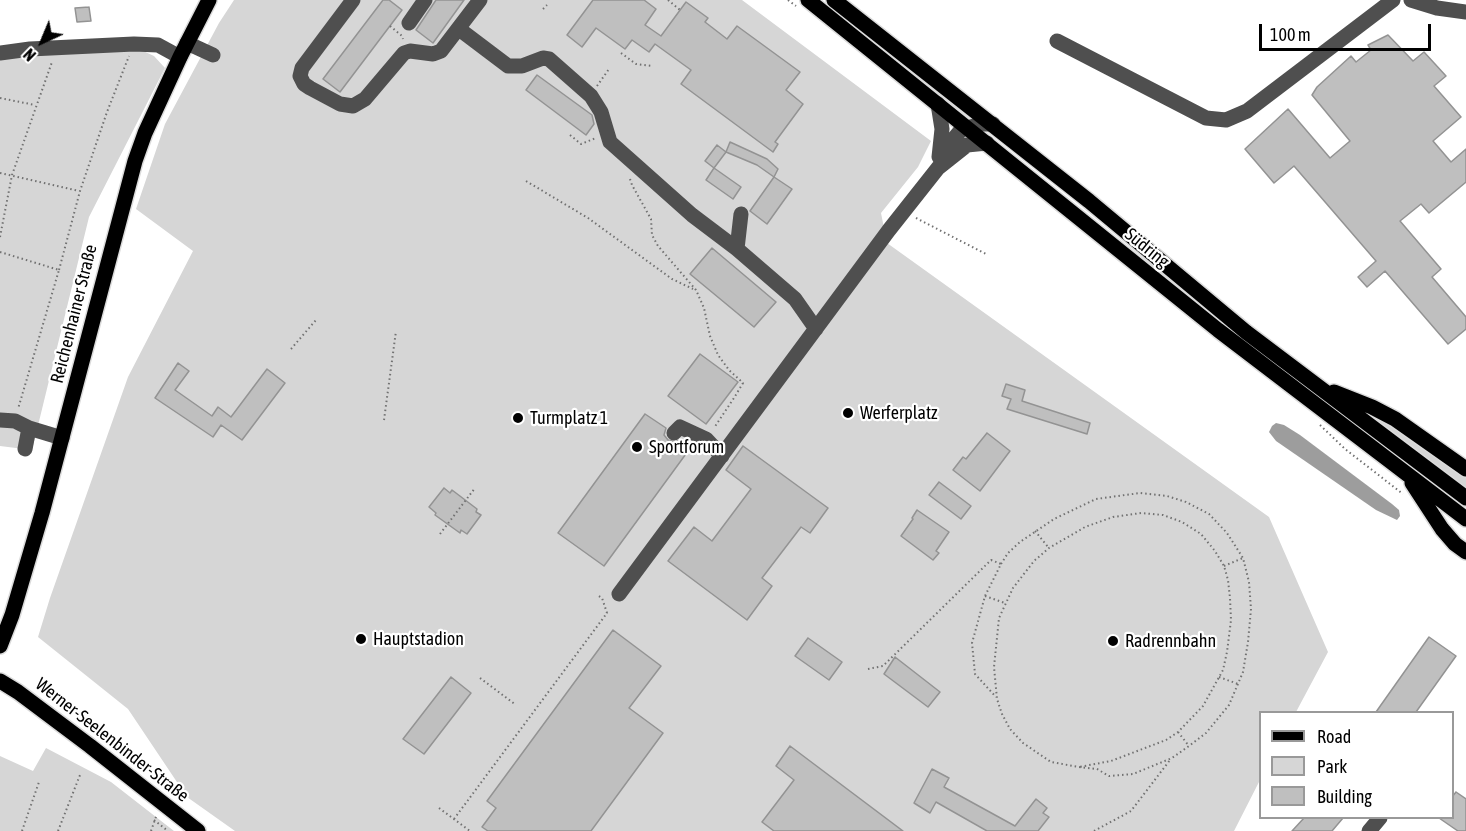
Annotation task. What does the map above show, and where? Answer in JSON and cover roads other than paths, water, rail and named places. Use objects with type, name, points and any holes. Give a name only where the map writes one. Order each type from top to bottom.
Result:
[{"type":"main road","name":"Reichenhainer Straße","points":[[0,646],[15,605],[62,438],[123,198],[135,161],[184,50],[209,0]]},
{"type":"main road","name":"Südring","points":[[808,0],[1218,330],[1466,519]]},
{"type":"main road","name":"Südring","points":[[834,0],[1089,201],[1179,278],[1466,498]]},
{"type":"main road","points":[[1316,384],[1395,419],[1466,469]]},
{"type":"main road","points":[[1405,473],[1442,529],[1455,544],[1466,552]]},
{"type":"main road","name":"Werner-Seelenbinder-Straße","points":[[0,681],[90,746],[198,831]]},
{"type":"street","points":[[353,0],[302,68],[300,76],[304,84],[340,104],[353,106],[365,99],[399,56],[410,51],[436,53],[445,48],[480,0]]},
{"type":"street","points":[[410,23],[425,0]]},
{"type":"street","points":[[1057,41],[1206,118],[1218,121],[1247,111],[1393,0]]},
{"type":"street","points":[[1411,0],[1437,8],[1466,12]]},
{"type":"street","points":[[459,29],[508,66],[522,66],[543,58],[549,59],[591,96],[601,112],[610,142],[692,214],[795,299],[816,328]]},
{"type":"street","points":[[0,53],[57,47],[134,44],[158,45],[213,55]]},
{"type":"street","points":[[938,104],[942,129],[938,168]]},
{"type":"street","points":[[619,594],[816,328],[908,214],[938,168],[955,135],[967,128],[993,124]]},
{"type":"street","points":[[938,168],[967,145],[987,143]]},
{"type":"street","points":[[737,249],[741,214]]},
{"type":"street","points":[[7,421],[62,438]]},
{"type":"street","points":[[674,433],[680,427],[706,439],[722,456]]},
{"type":"street","points":[[24,449],[29,428]]},
{"type":"street","points":[[1369,831],[1379,819]]},
{"type":"place","name":"Werferplatz","points":[[848,413]]},
{"type":"place","name":"Turmplatz 1","points":[[518,418]]},
{"type":"place","name":"Sportforum","points":[[637,447]]},
{"type":"place","name":"Hauptstadion","points":[[361,639]]},
{"type":"place","name":"Radrennbahn","points":[[1113,641]]}]
